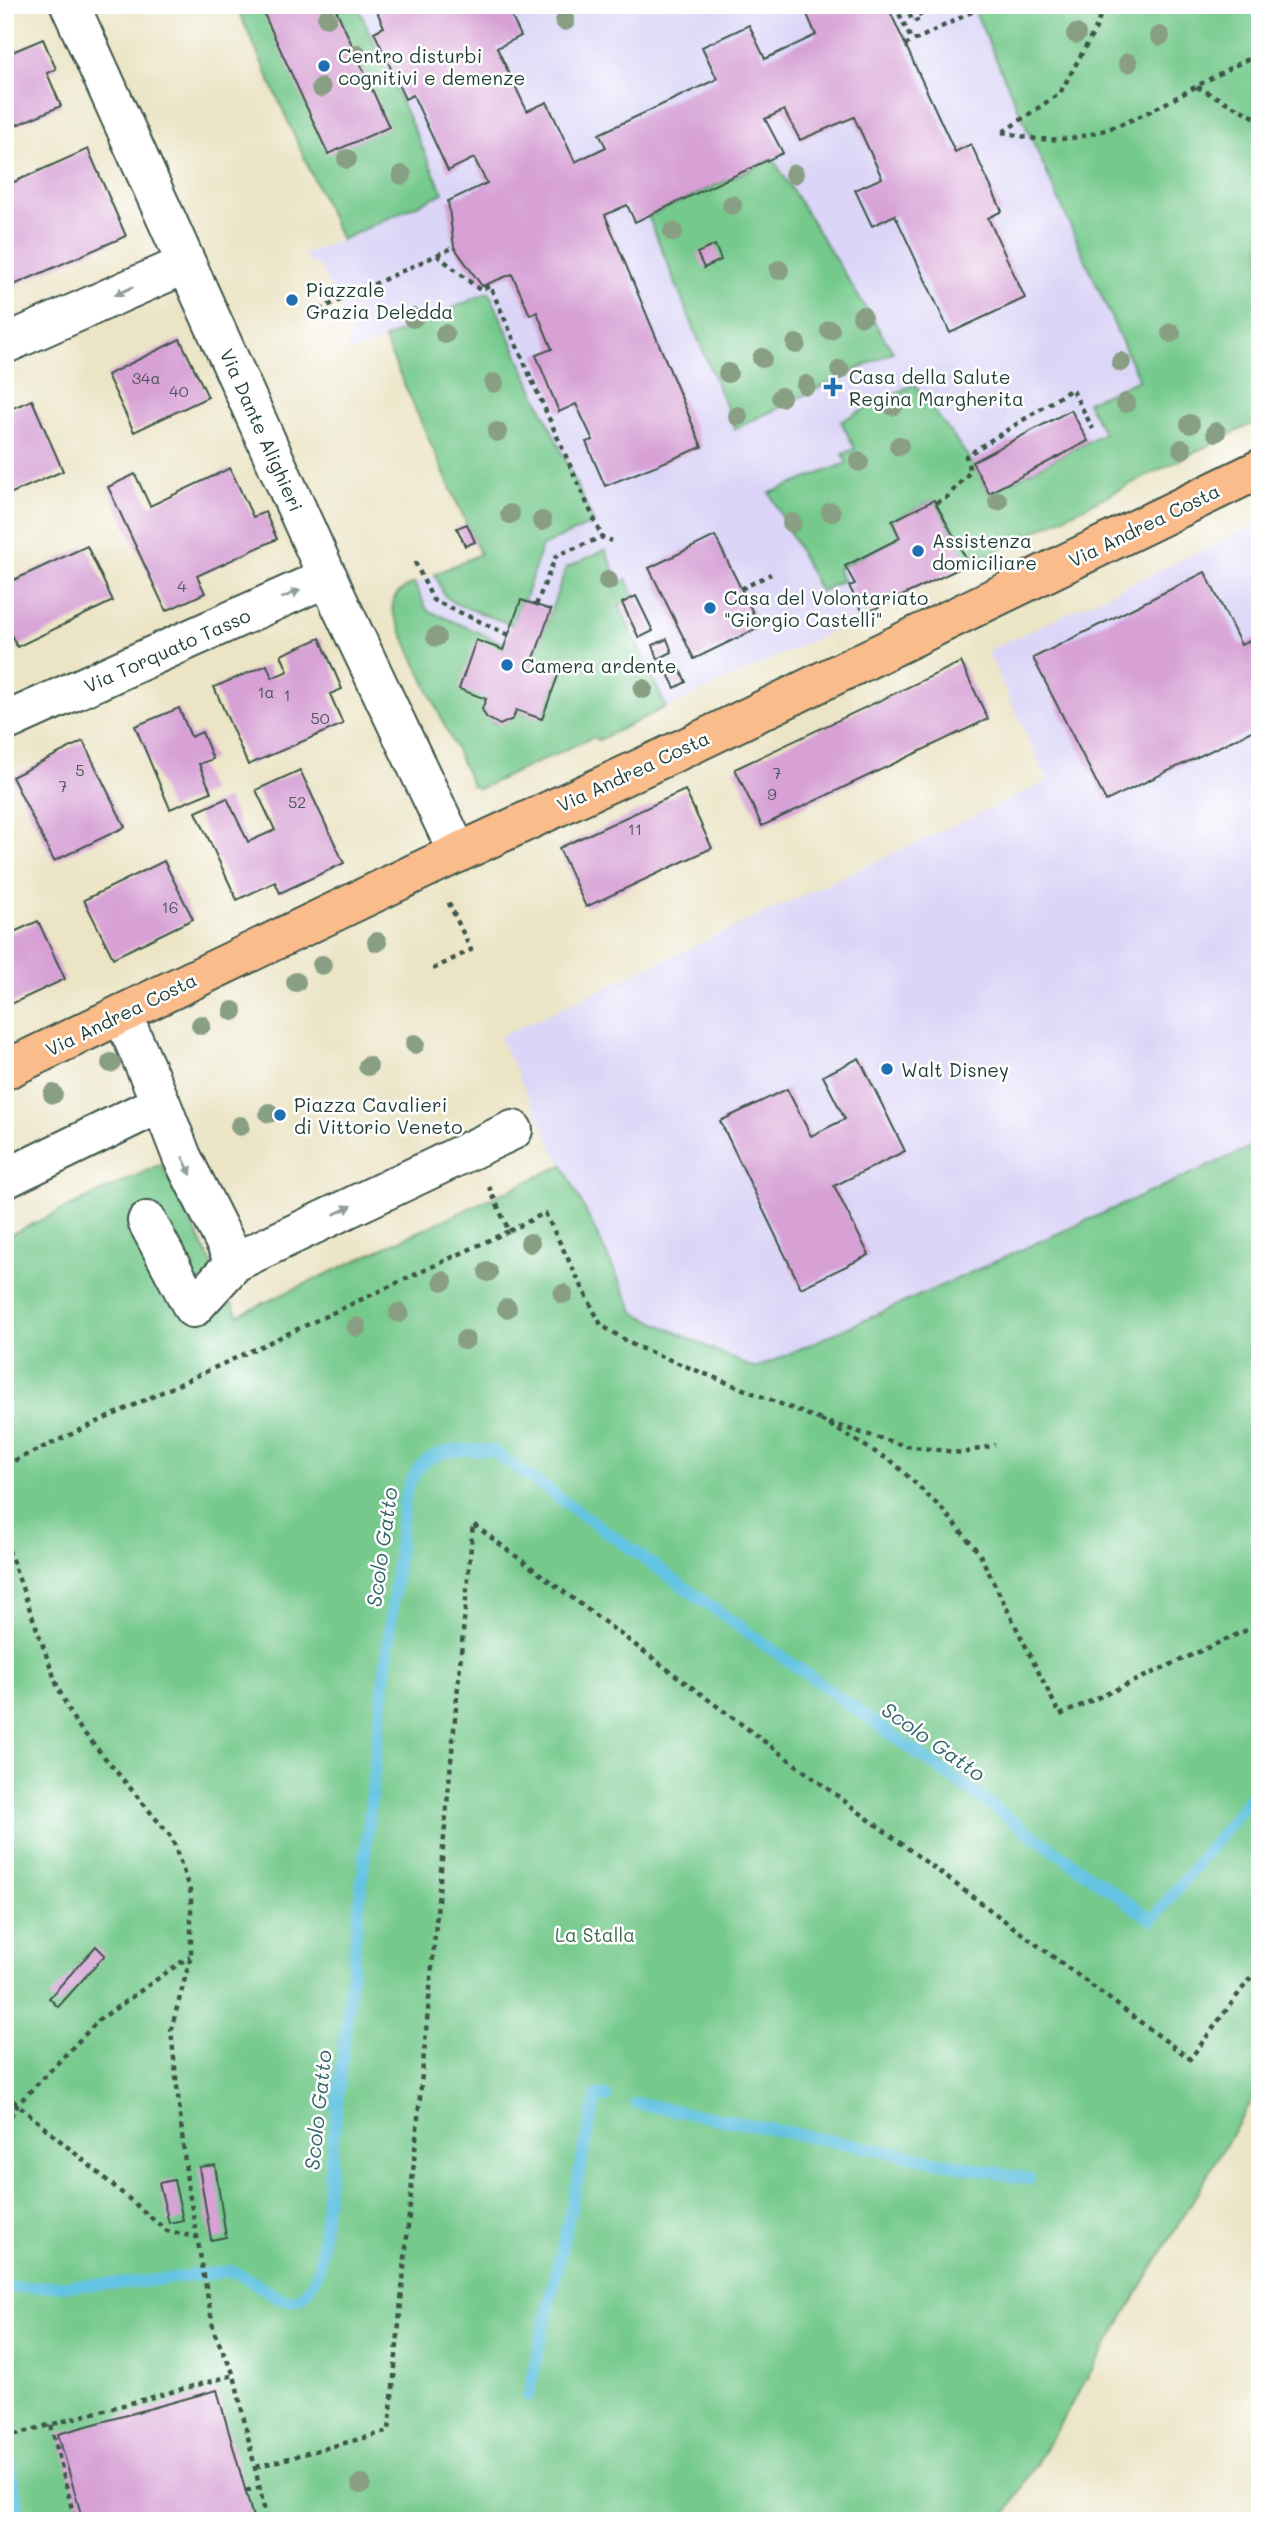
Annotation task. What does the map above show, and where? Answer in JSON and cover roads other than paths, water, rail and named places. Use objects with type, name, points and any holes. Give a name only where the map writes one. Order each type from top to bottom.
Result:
[{"type":"main road","name":"Via Andrea Costa","points":[[5,1070],[444,859],[695,743],[1260,469]]},
{"type":"street","name":"Via Dante Alighieri","points":[[76,7],[186,264],[328,577],[444,859]]},
{"type":"street","points":[[5,344],[186,264]]},
{"type":"street","name":"Via Torquato Tasso","points":[[5,722],[328,577]]},
{"type":"street","points":[[122,1014],[182,1157],[234,1262]]},
{"type":"street","points":[[5,1179],[161,1103]]},
{"type":"street","points":[[147,1221],[193,1308],[234,1262],[513,1130]]},
{"type":"waterway","name":"Scolo Gatto","points":[[5,2288],[131,2283],[231,2271],[279,2297],[290,2300],[300,2297],[310,2287],[319,2268],[404,1502],[416,1471],[435,1456],[461,1450],[493,1451],[1152,1920],[1260,1786]]},
{"type":"waterway","points":[[528,2396],[597,2095],[607,2097]]},
{"type":"waterway","points":[[636,2103],[1029,2179]]},
{"type":"waterway","name":"Scolo Gatto","points":[[5,2446],[21,2521]]},
{"type":"place","name":"Centro disturbi cognitivi e demenze","points":[[324,66]]},
{"type":"place","name":"Piazzale Grazia Deledda","points":[[292,300]]},
{"type":"place","name":"Casa della Salute Regina Margherita","points":[[833,387]]},
{"type":"place","name":"Assistenza domiciliare","points":[[918,551]]},
{"type":"place","name":"Casa del Volontariato \"Giorgio Castelli\"","points":[[710,608]]},
{"type":"place","name":"Camera ardente","points":[[507,665]]},
{"type":"place","name":"Walt Disney","points":[[887,1069]]},
{"type":"place","name":"Piazza Cavalieri di Vittorio Veneto","points":[[280,1115]]},
{"type":"park label","name":"La Stalla","points":[[595,1934]]}]
